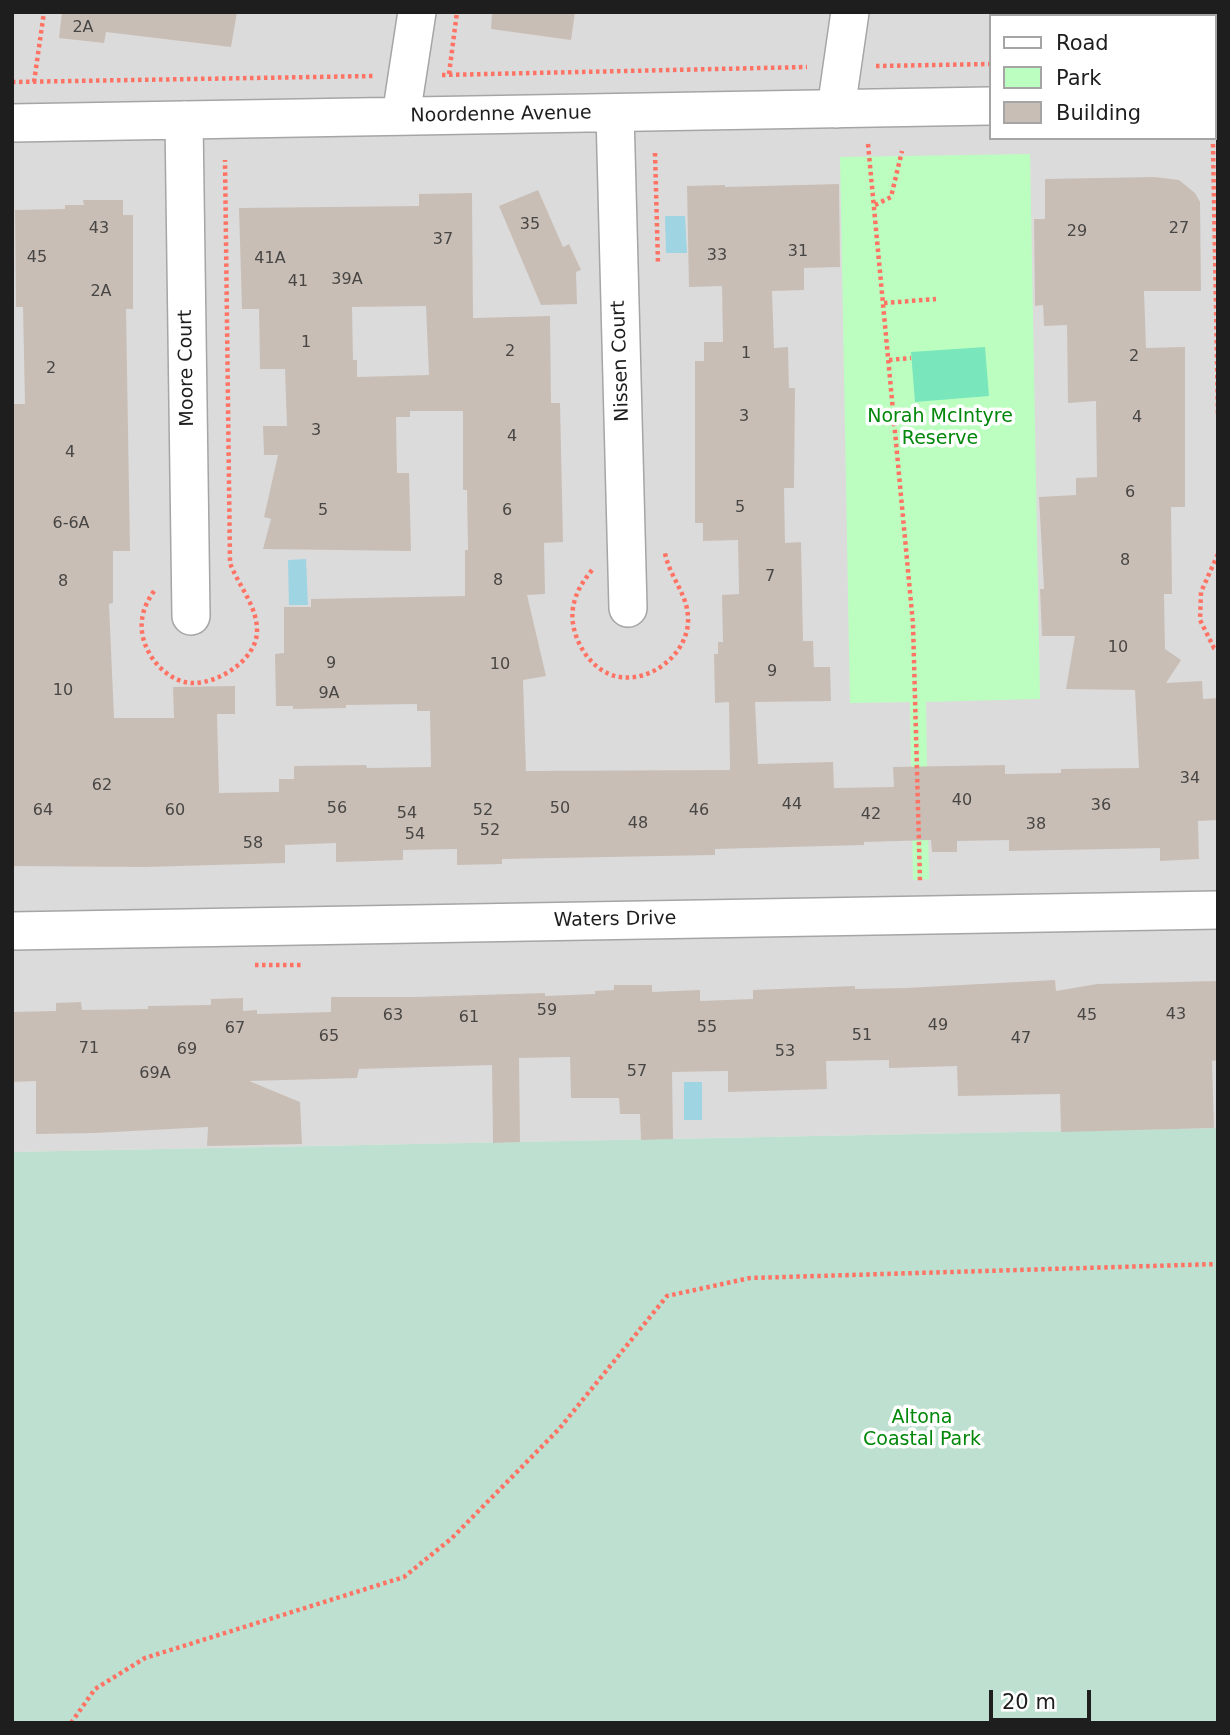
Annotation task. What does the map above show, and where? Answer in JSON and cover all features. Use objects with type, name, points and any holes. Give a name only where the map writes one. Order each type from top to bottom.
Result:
[{"type":"street","points":[[401,116],[416,12]]},
{"type":"street","points":[[850,12],[843,66],[854,109]]},
{"type":"street","name":"Noordenne Avenue","points":[[12,123],[988,106]]},
{"type":"street","name":"Nissen Court","points":[[615,113],[628,608]]},
{"type":"street","name":"Moore Court","points":[[184,120],[191,616]]},
{"type":"street","name":"Waters Drive","points":[[12,931],[1218,910]]},
{"type":"path","points":[[34,82],[44,12]]},
{"type":"path","points":[[449,74],[457,12]]},
{"type":"path","points":[[12,82],[988,64]]},
{"type":"path","points":[[854,109],[868,141],[910,591],[916,699],[920,884],[912,884]]},
{"type":"path","points":[[1213,144],[1218,415]]},
{"type":"path","points":[[875,205],[891,197],[902,151]]},
{"type":"path","points":[[884,303],[936,299]]},
{"type":"path","points":[[889,360],[911,358]]},
{"type":"path","points":[[1218,554],[1201,592],[1200,620],[1214,648],[1218,650]]},
{"type":"path","points":[[71,1723],[95,1689],[145,1658],[404,1577],[452,1538],[559,1429],[667,1296],[750,1278],[1218,1264]]},
{"type":"shaded area","points":[[12,12],[1218,12],[1218,1128],[12,1152]]},
{"type":"green space","name":"Norah McIntyre Reserve","points":[[1030,154],[1040,699],[926,702],[929,879],[913,880],[910,702],[850,703],[840,157]]},
{"type":"green space","points":[[985,347],[989,396],[915,402],[911,352]]},
{"type":"green space","name":"Altona Coastal Park","points":[[1218,1128],[1218,1723],[12,1723],[12,1152]]},
{"type":"water","points":[[665,216],[685,216],[687,253],[666,253]]},
{"type":"water","points":[[306,559],[308,605],[289,605],[288,560]]},
{"type":"water","points":[[684,1082],[702,1082],[702,1120],[684,1120]]},
{"type":"building","points":[[62,12],[237,12],[231,47],[106,32],[104,43],[59,38]]},
{"type":"building","points":[[492,12],[575,12],[571,40],[491,29]]},
{"type":"building","points":[[1155,177],[1179,180],[1195,193],[1200,202],[1201,291],[1144,291],[1146,348],[1185,347],[1185,507],[1171,507],[1172,594],[1164,594],[1165,649],[1181,660],[1166,683],[1202,681],[1203,699],[1218,698],[1218,820],[1198,821],[1199,859],[1160,861],[1160,848],[1009,851],[1009,840],[957,841],[957,852],[932,852],[931,840],[864,842],[864,845],[715,849],[715,855],[502,859],[502,864],[457,865],[457,849],[403,850],[403,860],[336,862],[336,843],[285,845],[285,863],[144,867],[12,866],[12,404],[25,404],[23,307],[16,307],[15,210],[65,209],[65,205],[84,205],[83,200],[123,200],[123,215],[133,215],[133,309],[126,309],[130,551],[113,551],[113,603],[109,604],[114,718],[174,718],[173,687],[235,686],[235,714],[217,714],[219,793],[279,792],[279,779],[294,779],[294,766],[431,767],[430,711],[417,711],[417,704],[293,709],[293,706],[276,706],[275,654],[284,653],[284,607],[311,607],[311,599],[465,596],[465,550],[468,550],[467,490],[463,490],[463,411],[410,411],[410,417],[396,417],[397,473],[409,473],[411,551],[263,549],[271,519],[264,517],[278,455],[264,455],[263,426],[287,426],[285,369],[260,369],[259,309],[242,309],[239,208],[419,206],[419,194],[472,193],[473,318],[550,316],[551,403],[560,403],[563,542],[544,543],[545,594],[527,595],[546,676],[523,680],[526,771],[730,770],[729,702],[715,703],[714,654],[718,654],[718,642],[723,642],[722,595],[739,594],[738,540],[703,541],[703,523],[695,523],[695,361],[704,361],[704,342],[723,342],[722,286],[689,287],[687,186],[839,184],[840,267],[804,268],[804,290],[772,291],[774,348],[788,347],[789,388],[795,388],[794,488],[784,488],[785,543],[801,542],[803,641],[813,641],[814,667],[830,667],[831,701],[755,702],[758,764],[833,762],[834,788],[894,787],[893,767],[1005,765],[1005,774],[1061,773],[1061,769],[1139,768],[1135,690],[1066,689],[1075,636],[1042,636],[1040,589],[1044,589],[1039,497],[1076,495],[1076,478],[1097,477],[1096,401],[1068,403],[1067,325],[1044,326],[1043,305],[1035,306],[1034,219],[1045,219],[1045,179]],"holes":[[[426,306],[429,375],[357,377],[357,360],[353,360],[352,307]]]},
{"type":"building","points":[[538,190],[563,247],[569,244],[581,270],[576,272],[577,304],[541,305],[499,206]]},
{"type":"building","points":[[1055,980],[1056,991],[1097,984],[1218,981],[1218,1060],[1212,1061],[1214,1128],[1061,1132],[1060,1094],[958,1096],[957,1066],[889,1068],[889,1060],[826,1061],[827,1089],[728,1092],[728,1071],[672,1072],[673,1139],[641,1140],[640,1114],[620,1114],[619,1098],[571,1098],[570,1057],[519,1058],[520,1142],[493,1143],[492,1065],[359,1069],[357,1078],[249,1081],[300,1102],[302,1144],[207,1146],[208,1127],[36,1134],[36,1081],[12,1082],[12,1012],[56,1011],[56,1003],[81,1002],[82,1010],[148,1009],[148,1006],[211,1005],[211,999],[243,998],[243,1011],[257,1010],[257,1014],[331,1012],[331,997],[545,993],[545,996],[595,994],[595,991],[614,990],[614,985],[652,985],[652,992],[700,990],[700,1001],[753,999],[753,990],[855,986],[855,989],[906,988]]}]
